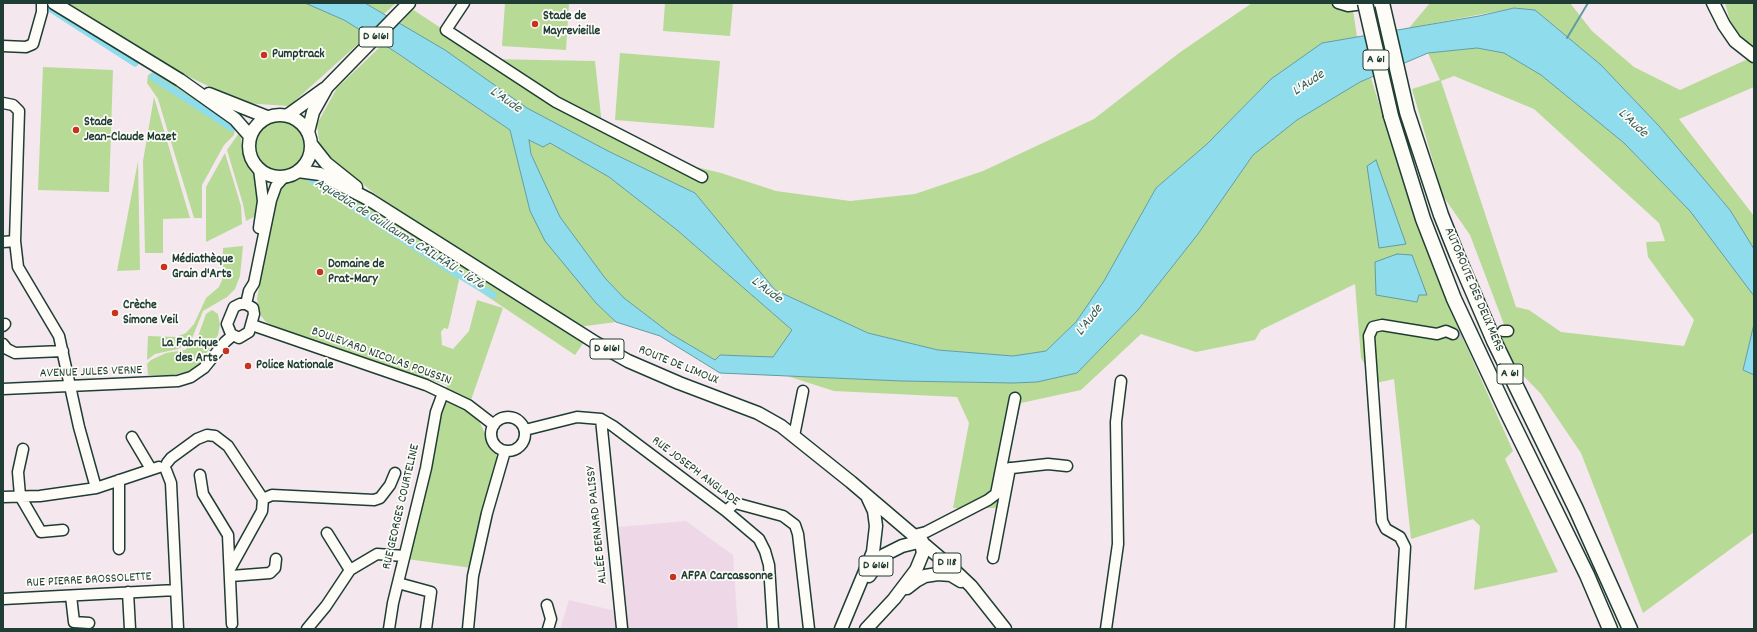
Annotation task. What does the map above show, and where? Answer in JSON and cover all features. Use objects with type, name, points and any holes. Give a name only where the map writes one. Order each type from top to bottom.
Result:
[{"type":"highway","name":"AUTOROUTE DES DEUX MERS","points":[[1365,3],[1391,116],[1423,219],[1454,299],[1587,575],[1610,629]]},
{"type":"highway","name":"AUTOROUTE DES DEUX MERS","points":[[1382,3],[1407,112],[1441,215],[1474,296],[1601,561],[1630,629]]},
{"type":"main road","points":[[54,3],[180,80],[230,115],[250,136]]},
{"type":"main road","name":"D 6161","points":[[288,115],[327,87],[409,3]]},
{"type":"main road","points":[[1713,3],[1724,25],[1735,41],[1754,56]]},
{"type":"main road","points":[[180,80],[250,112],[267,117]]},
{"type":"main road","name":"D 6161","points":[[308,132],[313,112],[327,87]]},
{"type":"main road","points":[[278,114],[288,115],[300,121],[308,132],[311,144],[308,159],[298,171],[285,176],[271,176],[260,169],[250,154],[250,136],[257,125],[267,117],[278,114]]},
{"type":"main road","name":"D 6161","points":[[311,144],[326,163],[370,200]]},
{"type":"main road","name":"D 6161","points":[[298,171],[320,174],[370,200]]},
{"type":"main road","name":"ROUTE DE LIMOUX","points":[[370,200],[596,343],[628,361],[661,376],[758,413],[794,436],[851,482]]},
{"type":"main road","name":"D 6161","points":[[851,482],[868,497],[922,536]]},
{"type":"main road","name":"D 6161","points":[[851,482],[869,492],[922,536],[923,553],[916,570],[894,599],[866,629]]},
{"type":"main road","name":"D 6161","points":[[849,612],[873,552],[876,526],[874,511],[868,497]]},
{"type":"main road","name":"D 6161","points":[[849,612],[873,569],[884,555],[922,536]]},
{"type":"main road","name":"D 118","points":[[922,536],[971,586],[1005,629]]},
{"type":"main road","name":"D 6161","points":[[894,599],[916,581],[925,576],[938,574],[951,575],[971,586]]},
{"type":"main road","points":[[841,629],[849,612]]},
{"type":"street","points":[[464,3],[446,30],[556,102],[702,177]]},
{"type":"street","points":[[1338,3],[1348,6],[1372,3]]},
{"type":"street","points":[[3,46],[26,47],[33,44],[42,7]]},
{"type":"street","points":[[3,103],[13,105],[19,111],[14,242],[18,267],[59,336],[79,426],[96,488]]},
{"type":"street","points":[[250,289],[249,278],[263,200],[260,169]]},
{"type":"street","points":[[246,304],[250,289],[254,283],[271,200],[276,186],[285,176]]},
{"type":"street","points":[[3,242],[14,242]]},
{"type":"street","points":[[246,304],[253,308],[254,314],[252,325],[245,336],[239,338],[228,330],[227,324],[234,307],[246,304]]},
{"type":"street","name":"BOULEVARD NICOLAS POUSSIN","points":[[252,325],[350,358],[443,393],[468,405],[494,425]]},
{"type":"street","points":[[1400,629],[1405,547],[1400,537],[1386,529],[1382,521],[1369,336],[1373,327],[1382,325],[1437,334],[1446,331],[1453,334]]},
{"type":"street","name":"AVENUE JULES VERNE","points":[[3,389],[178,381],[191,377],[204,368],[225,342],[233,335]]},
{"type":"street","points":[[3,344],[7,349],[15,353],[62,351]]},
{"type":"street","points":[[1106,629],[1118,544],[1116,422],[1121,381]]},
{"type":"street","points":[[794,436],[803,391]]},
{"type":"street","name":"RUE GEORGES COURTELINE","points":[[389,629],[404,556],[426,468],[438,407],[443,393]]},
{"type":"street","points":[[992,558],[1006,469],[1014,398]]},
{"type":"street","points":[[509,417],[521,423],[525,430],[524,441],[515,450],[505,451],[499,449],[492,440],[492,429],[494,425],[503,418],[509,417]]},
{"type":"street","name":"RUE JOSEPH ANGLADE","points":[[525,430],[577,418],[601,419],[613,426],[726,511],[759,539],[765,551],[769,565],[773,629]]},
{"type":"street","name":"ALLÉE BERNARD PALISSY","points":[[601,419],[622,628]]},
{"type":"street","points":[[3,497],[67,493],[96,488],[161,467],[197,439],[207,435],[215,436],[228,446],[263,499],[262,511],[231,571]]},
{"type":"street","points":[[132,437],[161,467],[171,483],[178,629]]},
{"type":"street","points":[[23,449],[18,472],[20,496],[41,532],[63,530]]},
{"type":"street","points":[[468,629],[473,576],[487,513],[505,451]]},
{"type":"street","points":[[1006,469],[1048,464],[1067,466]]},
{"type":"street","points":[[922,536],[988,500],[996,494],[1006,469]]},
{"type":"street","points":[[263,499],[272,494],[374,500],[380,498],[390,485],[395,473]]},
{"type":"street","points":[[200,475],[203,494],[228,535],[231,571],[232,624]]},
{"type":"street","points":[[119,480],[119,549]]},
{"type":"street","points":[[726,511],[735,503],[783,516],[795,525],[798,534],[809,629]]},
{"type":"street","points":[[327,533],[350,570]]},
{"type":"street","points":[[307,629],[326,606],[350,570],[377,554],[404,556]]},
{"type":"street","points":[[231,571],[270,573],[275,568],[276,559]]},
{"type":"street","points":[[398,584],[431,592],[426,629]]},
{"type":"street","name":"RUE PIERRE BROSSOLETTE","points":[[3,599],[176,590]]},
{"type":"street","points":[[128,592],[130,629]]},
{"type":"street","points":[[71,596],[74,622],[89,623]]},
{"type":"street","points":[[547,605],[551,619],[548,629]]},
{"type":"shaded area","name":"AFPA Carcassonne","points":[[686,521],[733,555],[738,629],[560,629],[569,600],[616,611],[607,528]]},
{"type":"green space","points":[[305,3],[344,20],[368,35],[289,106],[243,103],[175,70],[66,4]]},
{"type":"green space","points":[[365,3],[396,3],[384,14]]},
{"type":"green space","name":"Stade de Mayrevieille","points":[[505,3],[569,3],[566,50],[502,46]]},
{"type":"green space","points":[[665,3],[733,3],[730,36],[663,31]]},
{"type":"green space","points":[[1252,3],[1352,3],[1357,37],[1322,43],[1271,79],[1207,144],[1156,188],[1104,281],[1076,322],[1046,351],[1013,356],[938,350],[868,333],[775,290],[695,193],[608,151],[527,108],[445,50],[400,24],[412,9],[488,59],[595,61],[602,125],[631,135],[676,162],[721,173],[776,191],[850,201],[915,194],[983,171],[1094,119],[1179,53]]},
{"type":"green space","points":[[1430,3],[1570,3],[1592,31],[1634,67],[1680,90],[1748,59],[1731,24],[1725,3],[1754,3],[1754,87],[1679,119],[1754,216],[1754,249],[1730,210],[1659,126],[1601,65],[1535,10],[1514,8],[1409,28]]},
{"type":"green space","points":[[383,44],[510,130],[530,211],[596,303],[616,322],[578,327],[433,235],[375,194],[320,149],[317,124],[337,88]]},
{"type":"green space","points":[[1477,48],[1504,53],[1541,75],[1624,143],[1690,211],[1754,296],[1754,324],[1743,370],[1754,375],[1754,532],[1643,613],[1581,453],[1541,394],[1511,363],[1499,337],[1508,335],[1470,235],[1443,196],[1412,89],[1440,80],[1428,53]],"holes":[[[1454,76],[1534,109],[1659,223],[1665,241],[1646,242],[1648,257],[1694,320],[1684,346],[1561,332],[1529,310],[1516,307],[1441,81]]]},
{"type":"green space","points":[[620,53],[720,61],[714,128],[615,120]]},
{"type":"green space","name":"Stade Jean-Claude Mazet","points":[[43,67],[113,70],[109,192],[38,190]]},
{"type":"green space","points":[[153,72],[165,76],[224,116],[235,127],[234,135],[224,145],[202,185],[202,218],[194,218],[158,99],[147,83],[148,75]]},
{"type":"green space","points":[[1371,78],[1411,207],[1457,325],[1513,451],[1505,459],[1558,572],[1474,590],[1480,526],[1473,519],[1411,539],[1394,379],[1376,383],[1361,358],[1355,284],[1261,330],[1255,340],[1196,352],[1141,334],[1081,390],[1021,403],[997,508],[953,508],[969,423],[957,397],[834,391],[787,376],[901,381],[1013,383],[1037,382],[1077,373],[1138,310],[1198,234],[1253,155],[1297,120],[1360,82]]},
{"type":"green space","points":[[154,97],[190,218],[163,219],[163,253],[145,253],[143,161]]},
{"type":"green space","points":[[280,117],[290,119],[299,125],[305,134],[307,144],[305,154],[299,163],[290,169],[280,171],[270,169],[261,163],[255,154],[253,144],[255,134],[261,125],[270,119]]},
{"type":"green space","points":[[239,133],[241,133],[242,149],[256,178],[258,190],[256,216],[246,221],[243,204],[227,150]]},
{"type":"green space","points":[[529,140],[543,147],[550,143],[609,177],[677,230],[792,330],[773,357],[720,355],[715,360],[671,334],[624,298],[605,278],[560,217],[531,154]]},
{"type":"green space","points":[[225,153],[241,206],[242,224],[206,242],[206,187]]},
{"type":"green space","points":[[138,161],[140,270],[117,271]]},
{"type":"green space","points":[[296,176],[326,179],[584,342],[575,355],[458,277],[459,280],[448,329],[444,328],[441,332],[442,345],[453,349],[469,331],[477,300],[503,308],[470,403],[504,471],[472,568],[407,559],[447,385],[297,337],[266,322],[261,316],[257,299],[273,207],[280,184],[287,179]]},
{"type":"green space","points":[[243,246],[240,276],[235,289],[227,297],[203,311],[191,341],[178,349],[155,354],[147,360],[148,336],[176,337],[186,333],[194,324],[206,298],[219,287],[222,280],[223,248]]},
{"type":"green space","points":[[212,310],[218,314],[220,325],[218,335],[199,365],[186,372],[169,376],[148,375],[147,364],[151,360],[166,353],[185,350],[196,342],[206,314]]},
{"type":"water","name":"L'Aude","points":[[305,3],[365,3],[445,50],[527,108],[608,151],[695,193],[775,290],[868,333],[938,350],[1013,356],[1046,351],[1076,322],[1104,281],[1156,188],[1207,144],[1271,79],[1322,43],[1479,16],[1514,8],[1535,10],[1601,65],[1659,126],[1730,210],[1754,249],[1754,296],[1690,211],[1624,143],[1541,75],[1504,53],[1477,48],[1428,53],[1360,82],[1297,120],[1253,155],[1198,234],[1138,310],[1077,373],[1037,382],[1013,383],[901,381],[720,373],[660,336],[616,322],[596,303],[545,241],[530,211],[510,130],[394,51],[344,20]],"holes":[[[529,140],[543,147],[550,143],[609,177],[677,230],[792,330],[773,357],[720,355],[715,360],[671,334],[624,298],[605,278],[560,217],[531,154]]]},
{"type":"water","points":[[1376,160],[1406,244],[1379,248],[1367,166]]},
{"type":"water","points":[[1397,254],[1412,255],[1427,295],[1419,295],[1417,302],[1376,295],[1375,262]]},
{"type":"water","points":[[1754,324],[1754,375],[1743,370]]},
{"type":"waterway","points":[[1567,38],[1588,3]]},
{"type":"waterway","name":"Aqueduc de Guillaume CAILHAU - 1676","points":[[48,7],[135,63]]},
{"type":"waterway","name":"Aqueduc de Guillaume CAILHAU - 1676","points":[[153,77],[232,128]]},
{"type":"waterway","name":"Aqueduc de Guillaume CAILHAU - 1676","points":[[305,175],[449,269],[493,295]]},
{"type":"tunnel","points":[[1453,334],[1497,332]]},
{"type":"place","name":"Stade de Mayrevieille","points":[[535,24]]},
{"type":"place","name":"Pumptrack","points":[[264,55]]},
{"type":"place","name":"Stade Jean-Claude Mazet","points":[[76,130]]},
{"type":"place","name":"Médiathèque Grain d'Arts","points":[[164,267]]},
{"type":"place","name":"Domaine de Prat-Mary","points":[[320,272]]},
{"type":"place","name":"Crèche Simone Veil","points":[[115,313]]},
{"type":"place","name":"La Fabrique des Arts","points":[[226,351]]},
{"type":"place","name":"Police Nationale","points":[[248,366]]},
{"type":"place","name":"AFPA Carcassonne","points":[[673,577]]}]
